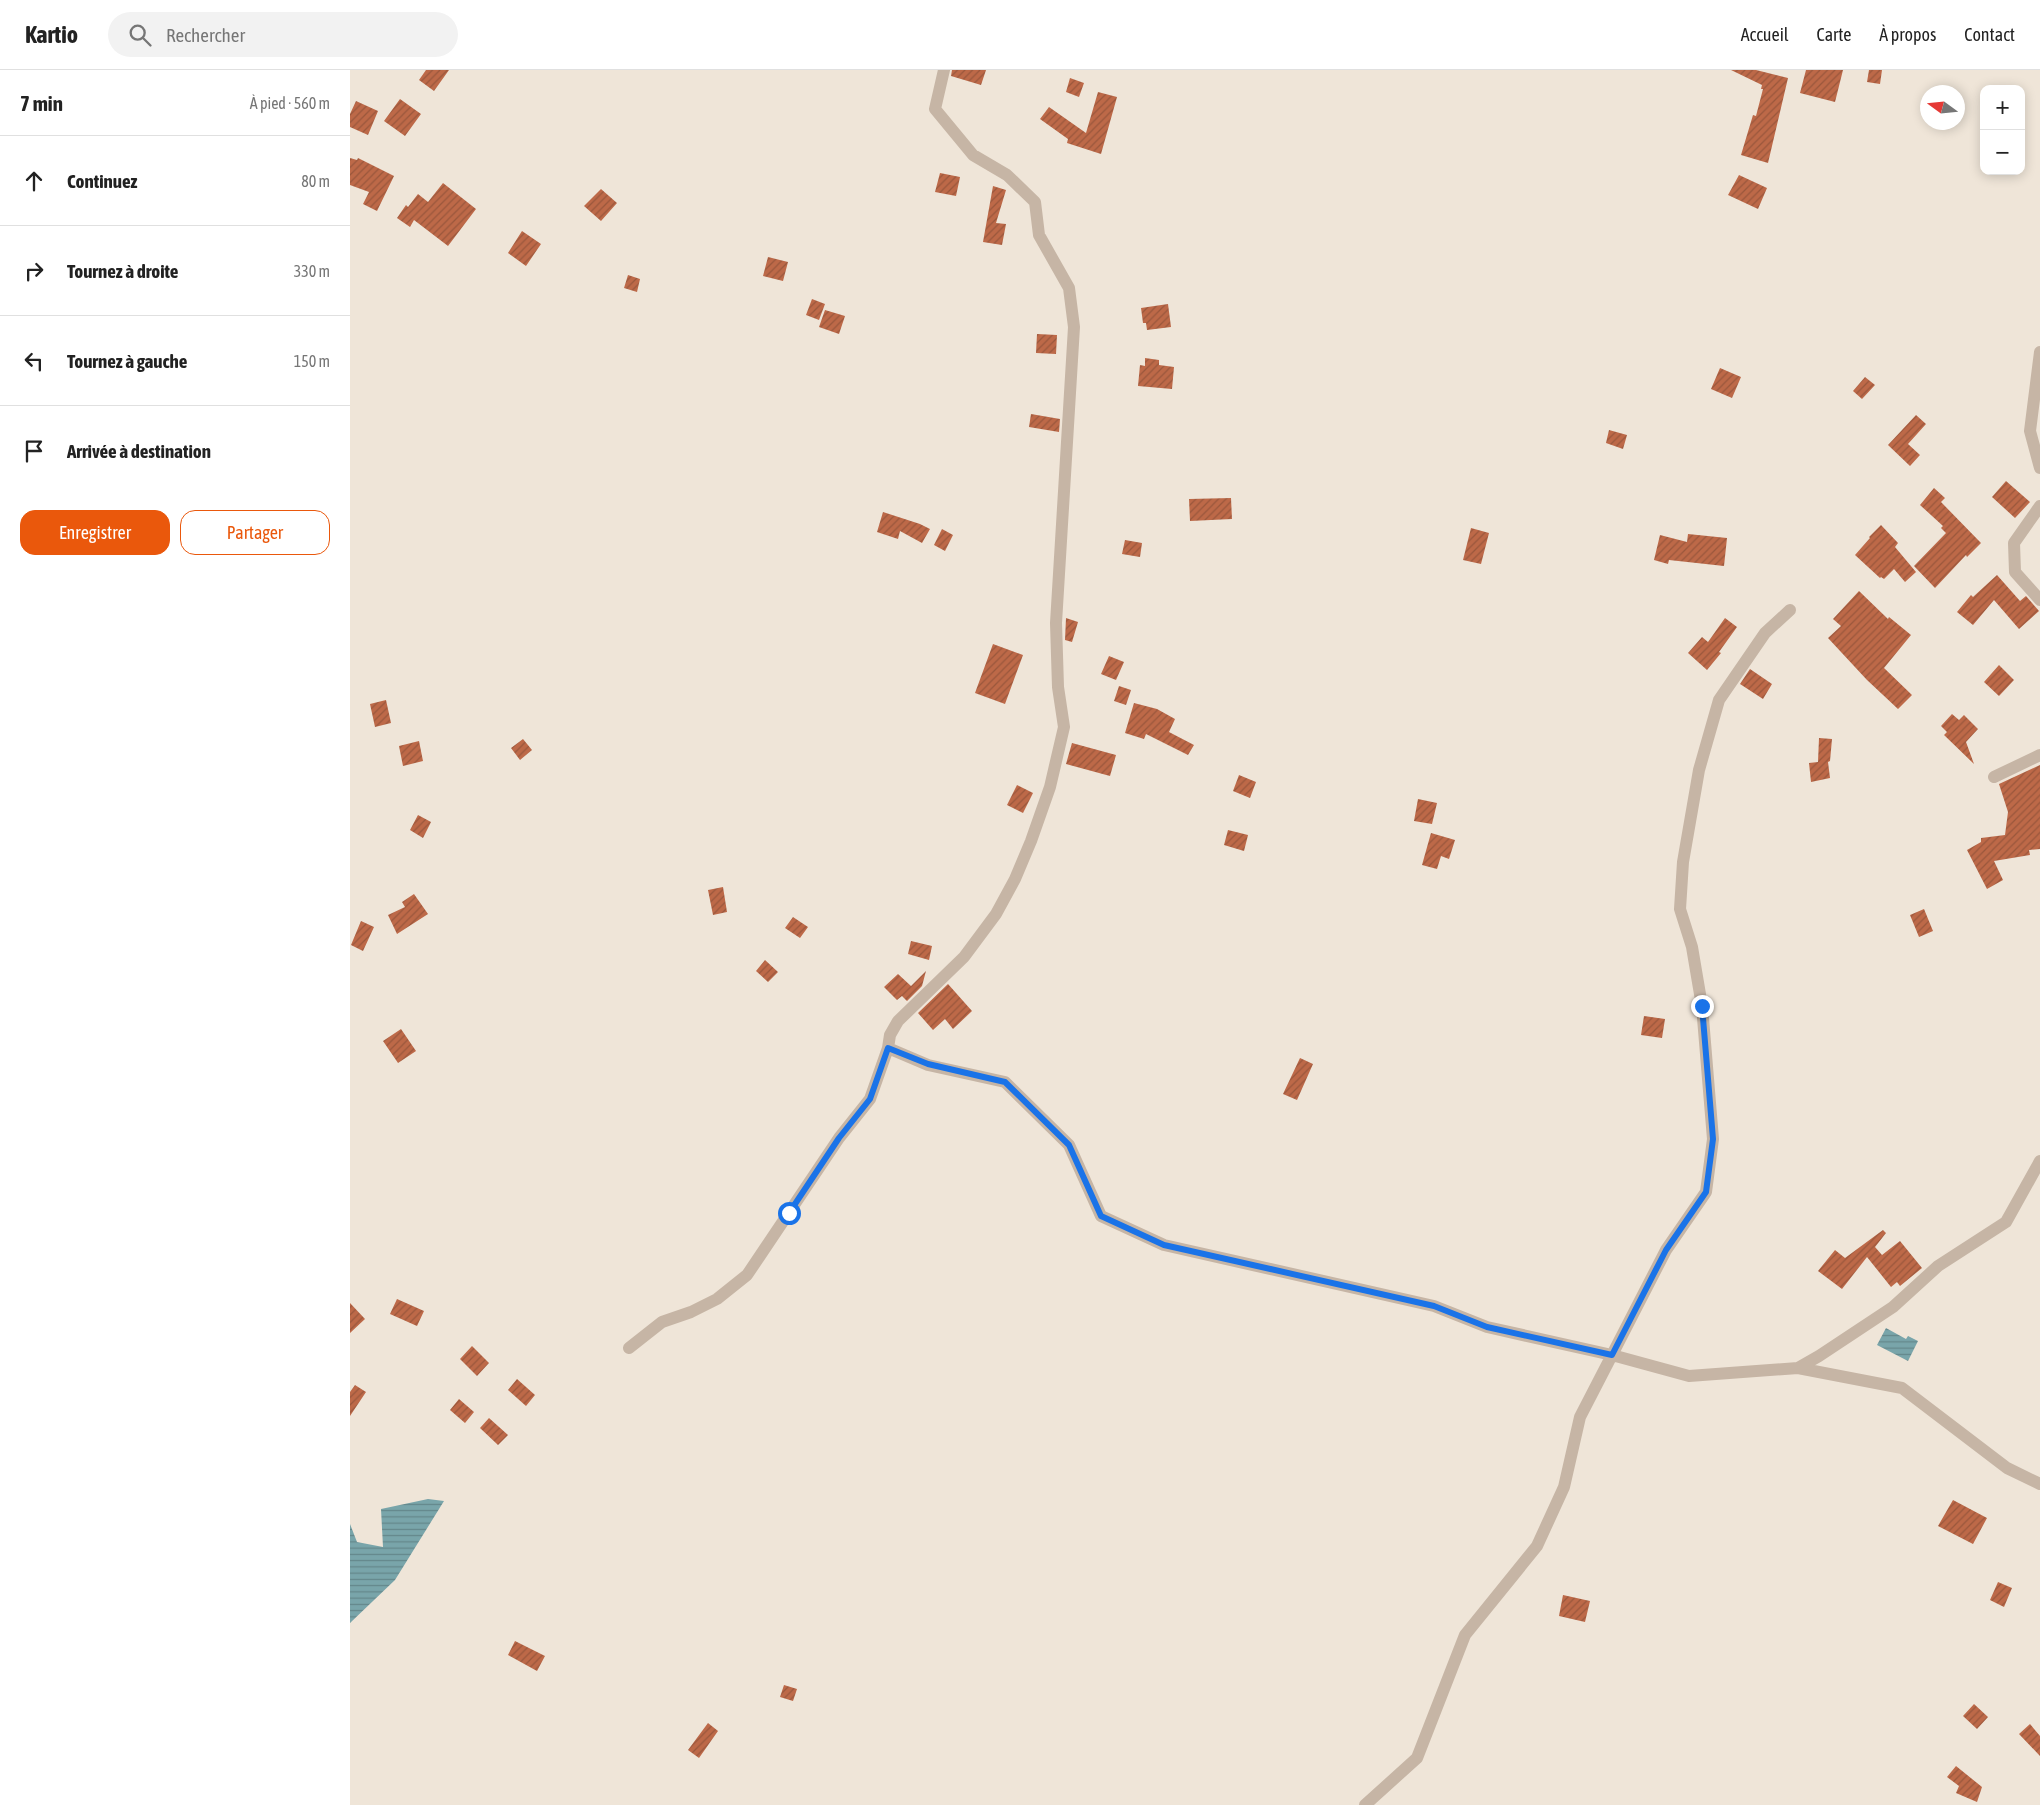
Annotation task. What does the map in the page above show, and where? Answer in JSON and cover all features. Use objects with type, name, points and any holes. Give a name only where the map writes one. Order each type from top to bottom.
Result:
[{"type":"street","points":[[629,1348],[662,1322],[691,1312],[717,1299],[747,1276],[839,1138],[870,1099],[888,1048],[890,1035],[898,1020],[964,956],[996,914],[1015,879],[1050,787],[1064,727],[1058,687],[1056,623],[1073,355],[1074,328],[1069,288],[1039,235],[1035,202],[1007,175],[973,154],[935,109],[944,70]]},
{"type":"street","points":[[2040,352],[2030,431],[2040,468]]},
{"type":"street","points":[[2040,506],[2014,542],[2016,572],[2040,600]]},
{"type":"street","points":[[1365,1805],[1417,1758],[1465,1635],[1537,1546],[1564,1487],[1580,1416],[1666,1250],[1706,1192],[1713,1139],[1702,1006],[1692,947],[1680,909],[1683,862],[1699,770],[1719,700],[1764,633],[1790,610]]},
{"type":"street","points":[[1994,777],[2040,755]]},
{"type":"street","points":[[888,1048],[928,1064],[1005,1082],[1069,1145],[1101,1216],[1164,1245],[1434,1306],[1487,1327],[1612,1355],[1689,1376],[1798,1368],[1902,1388],[2007,1468],[2040,1484]]},
{"type":"street","points":[[1798,1368],[1893,1307],[1938,1266],[2006,1222],[2040,1161]]},
{"type":"water","points":[[1886,1328],[1906,1339],[1908,1336],[1918,1341],[1908,1361],[1877,1345]]},
{"type":"water","points":[[428,1499],[444,1501],[395,1580],[350,1623],[350,1524],[357,1542],[383,1547],[381,1509]]},
{"type":"building","points":[[426,70],[449,70],[434,91],[419,80]]},
{"type":"building","points":[[952,70],[986,70],[981,85],[951,76]]},
{"type":"building","points":[[1731,70],[1756,70],[1788,78],[1768,163],[1741,155],[1753,115],[1756,116],[1763,89],[1761,89],[1762,85]]},
{"type":"building","points":[[1806,70],[1843,70],[1835,102],[1800,93]]},
{"type":"building","points":[[1869,70],[1882,70],[1880,84],[1867,82]]},
{"type":"building","points":[[1070,78],[1084,83],[1079,97],[1066,92]]},
{"type":"building","points":[[1098,92],[1117,97],[1101,154],[1067,143],[1068,139],[1040,119],[1049,107],[1086,133]]},
{"type":"building","points":[[400,99],[421,114],[405,136],[384,121]]},
{"type":"building","points":[[356,101],[378,111],[368,135],[350,127],[350,114]]},
{"type":"building","points":[[350,158],[357,160],[358,158],[394,176],[377,211],[363,204],[369,192],[350,185]]},
{"type":"building","points":[[940,173],[960,177],[956,196],[935,192]]},
{"type":"building","points":[[1739,175],[1767,188],[1758,209],[1728,195]]},
{"type":"building","points":[[443,183],[476,209],[448,246],[414,220],[410,227],[397,218],[406,205],[408,207],[418,194],[428,202]]},
{"type":"building","points":[[993,186],[1006,190],[996,223],[1006,224],[1002,245],[983,242]]},
{"type":"building","points":[[601,189],[617,203],[601,221],[584,206]]},
{"type":"building","points":[[522,231],[541,244],[526,266],[508,253]]},
{"type":"building","points":[[768,257],[788,262],[783,281],[763,276]]},
{"type":"building","points":[[628,275],[640,279],[637,292],[624,288]]},
{"type":"building","points":[[812,299],[825,304],[819,320],[806,315]]},
{"type":"building","points":[[1168,304],[1171,327],[1147,330],[1146,323],[1143,323],[1141,308]]},
{"type":"building","points":[[825,310],[845,316],[839,334],[819,327]]},
{"type":"building","points":[[1037,334],[1057,335],[1056,354],[1036,353]]},
{"type":"building","points":[[1145,358],[1159,360],[1159,365],[1174,367],[1172,389],[1138,386],[1140,365],[1145,366]]},
{"type":"building","points":[[1720,368],[1741,377],[1732,398],[1711,389]]},
{"type":"building","points":[[1865,377],[1875,385],[1862,399],[1853,391]]},
{"type":"building","points":[[1031,414],[1060,419],[1059,432],[1029,427]]},
{"type":"building","points":[[1916,415],[1926,424],[1908,444],[1920,455],[1910,466],[1888,445]]},
{"type":"building","points":[[1609,430],[1627,435],[1623,449],[1606,443]]},
{"type":"building","points":[[2006,481],[2030,502],[2015,518],[1992,497]]},
{"type":"building","points":[[1934,488],[1945,498],[1941,502],[1981,543],[1967,557],[1966,555],[1935,588],[1914,566],[1946,533],[1941,528],[1943,526],[1920,505]]},
{"type":"building","points":[[1231,498],[1232,519],[1190,521],[1189,499]]},
{"type":"building","points":[[883,512],[930,529],[922,543],[900,531],[898,539],[877,532]]},
{"type":"building","points":[[1881,525],[1898,543],[1895,547],[1916,572],[1905,582],[1894,569],[1884,579],[1880,578],[1855,555]]},
{"type":"building","points":[[1471,528],[1489,533],[1481,564],[1463,560]]},
{"type":"building","points":[[942,529],[953,535],[945,551],[934,545]]},
{"type":"building","points":[[1688,534],[1727,538],[1724,566],[1669,560],[1668,564],[1654,560],[1660,535],[1687,542]]},
{"type":"building","points":[[1125,540],[1142,543],[1140,557],[1122,554]]},
{"type":"building","points":[[1997,575],[2020,601],[2026,596],[2039,611],[2019,629],[1994,600],[1973,625],[1957,612],[1971,595],[1973,597]]},
{"type":"building","points":[[1859,591],[1888,619],[1889,617],[1911,635],[1884,668],[1912,695],[1898,709],[1867,680],[1828,638],[1841,626],[1833,619]]},
{"type":"building","points":[[1066,618],[1078,622],[1072,642],[1065,640]]},
{"type":"building","points":[[1725,618],[1737,627],[1719,652],[1721,653],[1707,670],[1688,653],[1702,637],[1708,642]]},
{"type":"building","points":[[993,644],[1023,655],[1005,704],[975,693]]},
{"type":"building","points":[[1109,656],[1124,662],[1116,680],[1101,674]]},
{"type":"building","points":[[1999,665],[2014,680],[1999,696],[1984,682]]},
{"type":"building","points":[[1750,669],[1772,684],[1763,699],[1740,684]]},
{"type":"building","points":[[1119,686],[1131,690],[1126,705],[1114,701]]},
{"type":"building","points":[[386,700],[391,723],[375,727],[370,704]]},
{"type":"building","points":[[1134,703],[1157,709],[1175,719],[1169,732],[1194,745],[1188,755],[1146,734],[1144,739],[1125,733]]},
{"type":"building","points":[[1952,714],[1959,720],[1964,715],[1978,729],[1966,742],[1974,764],[1944,735],[1947,732],[1941,726]]},
{"type":"building","points":[[1819,738],[1832,739],[1830,761],[1828,762],[1830,778],[1811,782],[1809,763],[1818,762]]},
{"type":"building","points":[[523,739],[532,750],[520,760],[511,748]]},
{"type":"building","points":[[419,741],[423,761],[403,766],[399,746]]},
{"type":"building","points":[[1072,743],[1116,755],[1110,776],[1066,764]]},
{"type":"building","points":[[2040,765],[2040,849],[2029,850],[2030,855],[1994,861],[2003,880],[1987,889],[1967,850],[1981,842],[1981,838],[2005,835],[2008,812],[1999,784]]},
{"type":"building","points":[[1239,775],[1256,782],[1250,798],[1233,791]]},
{"type":"building","points":[[1017,785],[1033,793],[1023,813],[1007,805]]},
{"type":"building","points":[[1418,799],[1437,803],[1432,824],[1414,821]]},
{"type":"building","points":[[418,815],[431,822],[423,838],[410,830]]},
{"type":"building","points":[[1228,830],[1248,835],[1244,851],[1224,845]]},
{"type":"building","points":[[1431,833],[1455,840],[1449,859],[1441,856],[1437,869],[1422,865]]},
{"type":"building","points":[[723,887],[727,912],[713,915],[708,890]]},
{"type":"building","points":[[414,894],[428,914],[397,934],[388,915],[405,907],[402,902]]},
{"type":"building","points":[[1924,909],[1933,931],[1919,937],[1910,915]]},
{"type":"building","points":[[793,917],[808,927],[800,938],[785,928]]},
{"type":"building","points":[[361,921],[374,927],[363,951],[351,945]]},
{"type":"building","points":[[911,941],[932,946],[929,960],[908,954]]},
{"type":"building","points":[[765,960],[778,972],[768,982],[756,971]]},
{"type":"building","points":[[926,971],[922,986],[907,1001],[902,996],[897,1000],[884,987],[898,974],[911,986]]},
{"type":"building","points":[[948,984],[972,1011],[953,1029],[945,1019],[933,1030],[918,1013]]},
{"type":"building","points":[[1644,1016],[1665,1019],[1662,1038],[1641,1035]]},
{"type":"building","points":[[401,1029],[416,1051],[398,1063],[383,1041]]},
{"type":"building","points":[[1300,1058],[1313,1064],[1297,1100],[1283,1094]]},
{"type":"building","points":[[1883,1230],[1886,1233],[1875,1247],[1882,1255],[1900,1241],[1922,1268],[1900,1286],[1897,1282],[1891,1287],[1867,1257],[1842,1289],[1818,1271],[1835,1250],[1845,1258]]},
{"type":"building","points":[[397,1299],[424,1311],[417,1326],[390,1314]]},
{"type":"building","points":[[350,1303],[365,1319],[350,1333]]},
{"type":"building","points":[[472,1346],[489,1363],[477,1376],[460,1359]]},
{"type":"building","points":[[517,1379],[535,1395],[526,1406],[508,1390]]},
{"type":"building","points":[[355,1385],[366,1392],[350,1416],[350,1392]]},
{"type":"building","points":[[459,1399],[474,1412],[465,1423],[450,1410]]},
{"type":"building","points":[[489,1418],[508,1435],[498,1445],[480,1428]]},
{"type":"building","points":[[1953,1500],[1987,1518],[1973,1544],[1938,1526]]},
{"type":"building","points":[[1998,1582],[2012,1588],[2004,1607],[1990,1600]]},
{"type":"building","points":[[1563,1595],[1590,1601],[1585,1622],[1559,1616]]},
{"type":"building","points":[[515,1641],[545,1656],[537,1671],[508,1655]]},
{"type":"building","points":[[784,1685],[797,1689],[793,1701],[780,1697]]},
{"type":"building","points":[[1974,1704],[1988,1717],[1977,1729],[1963,1716]]},
{"type":"building","points":[[708,1723],[718,1731],[699,1758],[688,1750]]},
{"type":"building","points":[[2030,1724],[2040,1736],[2040,1756],[2019,1734]]},
{"type":"building","points":[[1956,1766],[1982,1787],[1977,1802],[1956,1793],[1959,1786],[1947,1777]]},
{"type":"route","points":[[789,1213],[839,1138],[870,1099],[888,1048],[928,1064],[1005,1082],[1069,1145],[1101,1216],[1164,1245],[1434,1306],[1487,1327],[1612,1355],[1666,1250],[1706,1192],[1713,1139],[1702,1006]]}]
